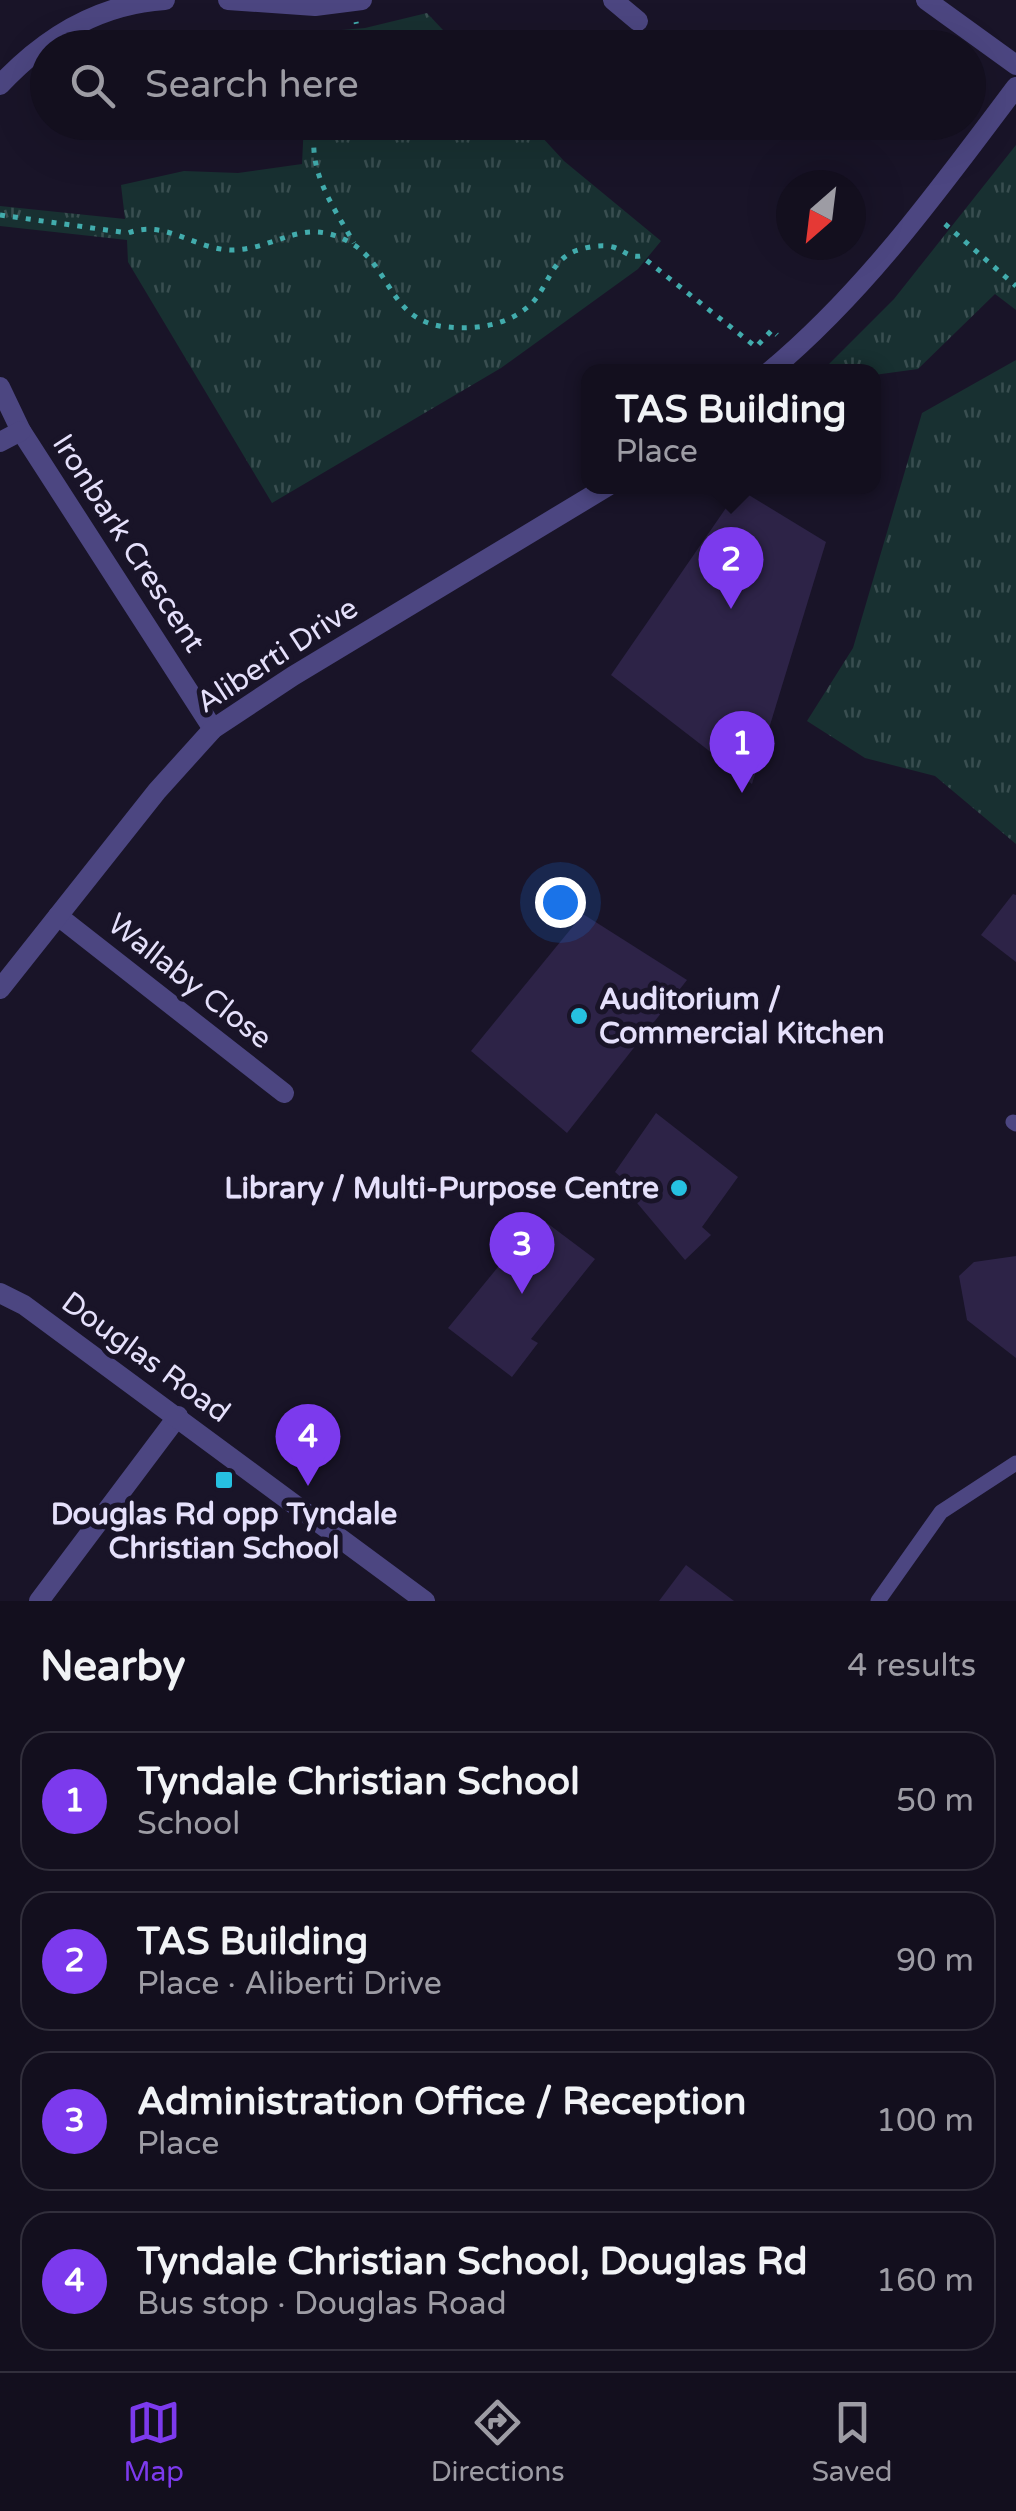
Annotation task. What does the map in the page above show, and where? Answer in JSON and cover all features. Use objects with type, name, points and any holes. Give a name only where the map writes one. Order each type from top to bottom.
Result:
[{"type":"street","points":[[67,30],[113,10],[165,0]]},
{"type":"street","points":[[228,0],[314,6],[362,0]]},
{"type":"street","points":[[613,0],[638,22]]},
{"type":"street","points":[[926,0],[967,30]]},
{"type":"street","points":[[986,44],[1016,66]]},
{"type":"street","points":[[0,85],[30,53]]},
{"type":"street","points":[[986,128],[1016,88]]},
{"type":"street","points":[[779,364],[846,302],[977,140]]},
{"type":"street","name":"Ironbark Crescent","points":[[0,388],[21,430],[213,729]]},
{"type":"street","points":[[0,442],[21,430]]},
{"type":"street","name":"Aliberti Drive","points":[[0,990],[156,791],[213,729],[292,676],[595,494]]},
{"type":"street","name":"Wallaby Close","points":[[58,916],[284,1094]]},
{"type":"street","name":"Douglas Road","points":[[0,1275],[24,1305]]},
{"type":"street","name":"Douglas Road","points":[[0,1293],[24,1305],[178,1416],[425,1601]]},
{"type":"street","points":[[39,1601],[178,1416]]},
{"type":"lane","points":[[878,1601],[941,1512],[1016,1463]]},
{"type":"path","points":[[312,140],[321,186],[356,246]]},
{"type":"path","points":[[0,215],[128,233],[141,228],[163,229],[215,249],[251,248],[305,231],[330,233],[356,246],[370,259],[394,298],[417,318],[442,327],[477,329],[510,319],[533,302],[560,259],[594,246],[613,247],[632,257],[640,256],[756,346],[772,330],[794,351]]},
{"type":"path","points":[[945,224],[1016,286]]},
{"type":"green space","points":[[427,13],[443,30],[342,30]]},
{"type":"green space","points":[[303,140],[545,140],[564,161],[661,241],[638,269],[501,368],[272,503],[128,262],[127,240],[0,226],[0,206],[125,219],[121,185],[184,171],[238,173],[302,164]]},
{"type":"green space","points":[[1016,145],[1016,310],[995,294],[918,369],[881,374],[881,364],[829,364],[894,299]]},
{"type":"green space","points":[[1016,360],[1016,844],[935,776],[865,758],[807,721],[853,648],[922,413]]},
{"type":"building","points":[[736,494],[747,494],[826,542],[752,784],[611,675]]},
{"type":"building","points":[[1016,895],[1016,962],[981,935]]},
{"type":"building","name":"Auditorium / Commercial Kitchen","points":[[583,914],[687,980],[567,1133],[471,1051]]},
{"type":"building","name":"Library / Multi-Purpose Centre","points":[[656,1113],[738,1177],[702,1227],[711,1235],[685,1260],[627,1191],[631,1186],[615,1172]]},
{"type":"building","points":[[539,1217],[595,1259],[531,1339],[538,1343],[512,1377],[448,1328]]},
{"type":"building","points":[[1016,1256],[1016,1358],[967,1320],[959,1276],[974,1262]]},
{"type":"building","points":[[686,1565],[734,1601],[659,1601]]},
{"type":"place","name":"TAS Building","points":[[731,609]]},
{"type":"place","name":"Tyndale Christian School","points":[[742,793]]},
{"type":"place","name":"Auditorium / Commercial Kitchen","points":[[579,1016]]},
{"type":"place","name":"Library / Multi-Purpose Centre","points":[[679,1188]]},
{"type":"place","name":"Administration Office / Reception","points":[[522,1294]]},
{"type":"place","name":"Douglas Rd opp Tyndale Christian School","points":[[224,1480]]},
{"type":"place","name":"Tyndale Christian School, Douglas Rd","points":[[308,1486]]}]
